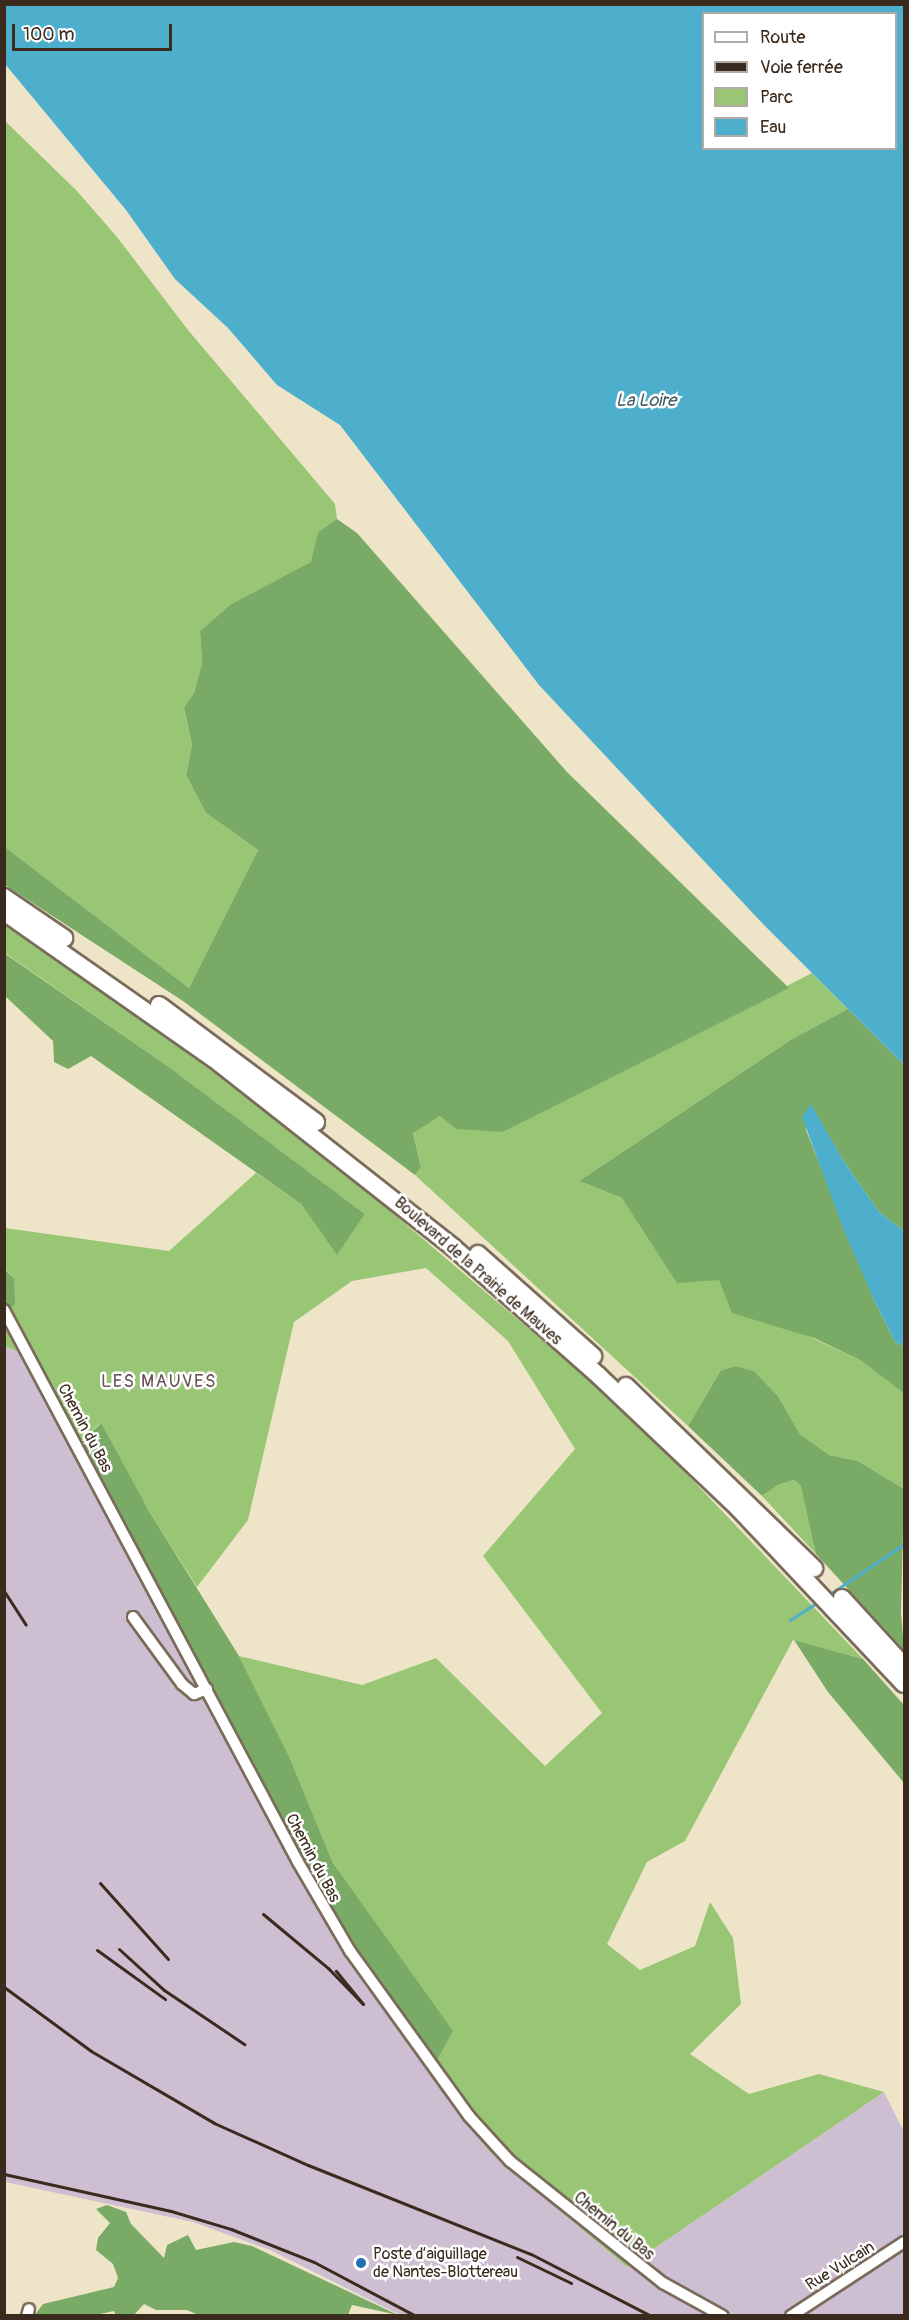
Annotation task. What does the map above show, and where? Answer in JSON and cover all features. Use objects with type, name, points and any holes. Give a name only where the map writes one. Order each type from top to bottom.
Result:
[{"type":"main road","name":"Boulevard de la Prairie de Mauves","points":[[4,897],[223,1050],[453,1233],[550,1316],[736,1490],[903,1679]]},
{"type":"main road","name":"Boulevard de la Prairie de Mauves","points":[[4,912],[214,1059],[454,1248],[600,1376],[738,1508],[903,1679]]},
{"type":"street","name":"Chemin du Bas","points":[[4,1310],[10,1330],[207,1689],[329,1919],[469,2116],[510,2161],[643,2269],[723,2316]]},
{"type":"street","points":[[133,1617],[182,1684],[194,1694],[207,1689]]},
{"type":"street","name":"Rue Vulcain","points":[[791,2316],[904,2242]]},
{"type":"shaded area","points":[[5,1346],[23,1354],[320,1914],[489,2151],[627,2267],[884,2092],[904,2132],[904,2315],[400,2315],[270,2250],[193,2222],[5,2182]]},
{"type":"green space","points":[[4,120],[77,191],[117,237],[188,330],[335,504],[337,519],[318,532],[312,562],[231,604],[200,631],[202,663],[194,693],[184,709],[192,745],[186,775],[206,813],[258,850],[189,988],[5,847]]},
{"type":"green space","points":[[337,519],[357,533],[567,772],[789,988],[503,1132],[456,1129],[440,1116],[413,1133],[421,1167],[415,1175],[183,1001],[5,885],[5,847],[189,988],[258,850],[206,813],[186,775],[192,745],[184,708],[194,693],[202,663],[200,631],[231,604],[311,562],[318,532]]},
{"type":"green space","points":[[5,919],[270,1109],[595,1385],[682,1469],[863,1659],[793,1640],[685,1841],[647,1862],[607,1944],[640,1970],[695,1946],[710,1902],[733,1938],[741,2004],[690,2054],[749,2094],[819,2074],[884,2092],[627,2267],[489,2151],[431,2071],[452,2031],[333,1863],[289,1756],[239,1656],[362,1685],[436,1658],[545,1766],[602,1713],[483,1556],[575,1449],[508,1341],[426,1268],[352,1281],[294,1322],[248,1520],[197,1587],[149,1511],[100,1423],[74,1450],[23,1354],[5,1346],[5,1313],[14,1278],[5,1269],[5,1228],[169,1251],[256,1173],[301,1204],[337,1254],[365,1214],[169,1067],[5,953]]},
{"type":"green space","points":[[4,953],[169,1067],[365,1214],[337,1255],[301,1204],[91,1056],[68,1069],[54,1062],[53,1041],[5,996]]},
{"type":"green space","points":[[812,973],[848,1009],[792,1039],[579,1181],[622,1198],[648,1233],[795,1330],[860,1360],[903,1391],[904,1489],[858,1461],[829,1455],[800,1434],[778,1396],[754,1371],[736,1366],[721,1370],[688,1426],[415,1175],[421,1166],[413,1133],[420,1126],[440,1116],[503,1132]]},
{"type":"green space","points":[[848,1009],[904,1065],[904,1231],[879,1212],[843,1160],[811,1105],[806,1130],[875,1302],[895,1342],[904,1346],[904,1393],[860,1360],[814,1338],[732,1313],[719,1280],[677,1283],[622,1198],[579,1181],[792,1039]]},
{"type":"green space","points":[[4,1269],[14,1278],[15,1304],[5,1313]]},
{"type":"green space","points":[[736,1366],[754,1371],[778,1396],[800,1434],[829,1455],[858,1461],[904,1489],[901,1612],[904,1650],[816,1554],[801,1486],[794,1480],[778,1485],[762,1496],[688,1426],[721,1370]]},
{"type":"green space","points":[[101,1423],[149,1511],[239,1656],[289,1756],[333,1863],[453,2031],[431,2071],[350,1962],[320,1914],[74,1450]]},
{"type":"green space","points":[[794,1480],[801,1486],[810,1516],[816,1554],[762,1496],[778,1485]]},
{"type":"green space","points":[[794,1640],[863,1659],[904,1705],[904,1783],[828,1692]]},
{"type":"green space","points":[[107,2205],[126,2212],[131,2224],[164,2258],[167,2245],[188,2235],[196,2250],[234,2242],[252,2246],[398,2315],[352,2305],[348,2315],[201,2316],[187,2310],[156,2310],[144,2304],[134,2315],[116,2315],[114,2311],[91,2316],[34,2316],[43,2304],[114,2287],[118,2278],[113,2264],[96,2250],[98,2238],[110,2223],[96,2209]]},
{"type":"water","name":"La Loire","points":[[4,5],[904,5],[904,1065],[763,924],[539,685],[340,425],[277,385],[228,328],[175,279],[126,210],[5,64]]},
{"type":"water","points":[[811,1104],[843,1160],[879,1212],[904,1231],[904,1346],[895,1342],[845,1233],[802,1117]]},
{"type":"waterway","points":[[827,1596],[904,1544]]},
{"type":"waterway","points":[[790,1620],[819,1601]]},
{"type":"railway","points":[[4,1591],[26,1625]]},
{"type":"railway","points":[[100,1883],[168,1959]]},
{"type":"railway","points":[[263,1914],[328,1968],[363,2004],[336,1971]]},
{"type":"railway","points":[[119,1949],[164,1990],[244,2044]]},
{"type":"railway","points":[[97,1950],[165,1999]]},
{"type":"railway","points":[[4,1987],[91,2051],[214,2123],[308,2165],[531,2254],[651,2316]]},
{"type":"railway","points":[[4,2174],[171,2211],[231,2229],[314,2262],[416,2316]]},
{"type":"railway","points":[[517,2257],[571,2283]]},
{"type":"place","name":"Poste d’aiguillage de Nantes-Blottereau","points":[[361,2263]]},
{"type":"district","name":"LES MAUVES","points":[[159,1382]]}]
